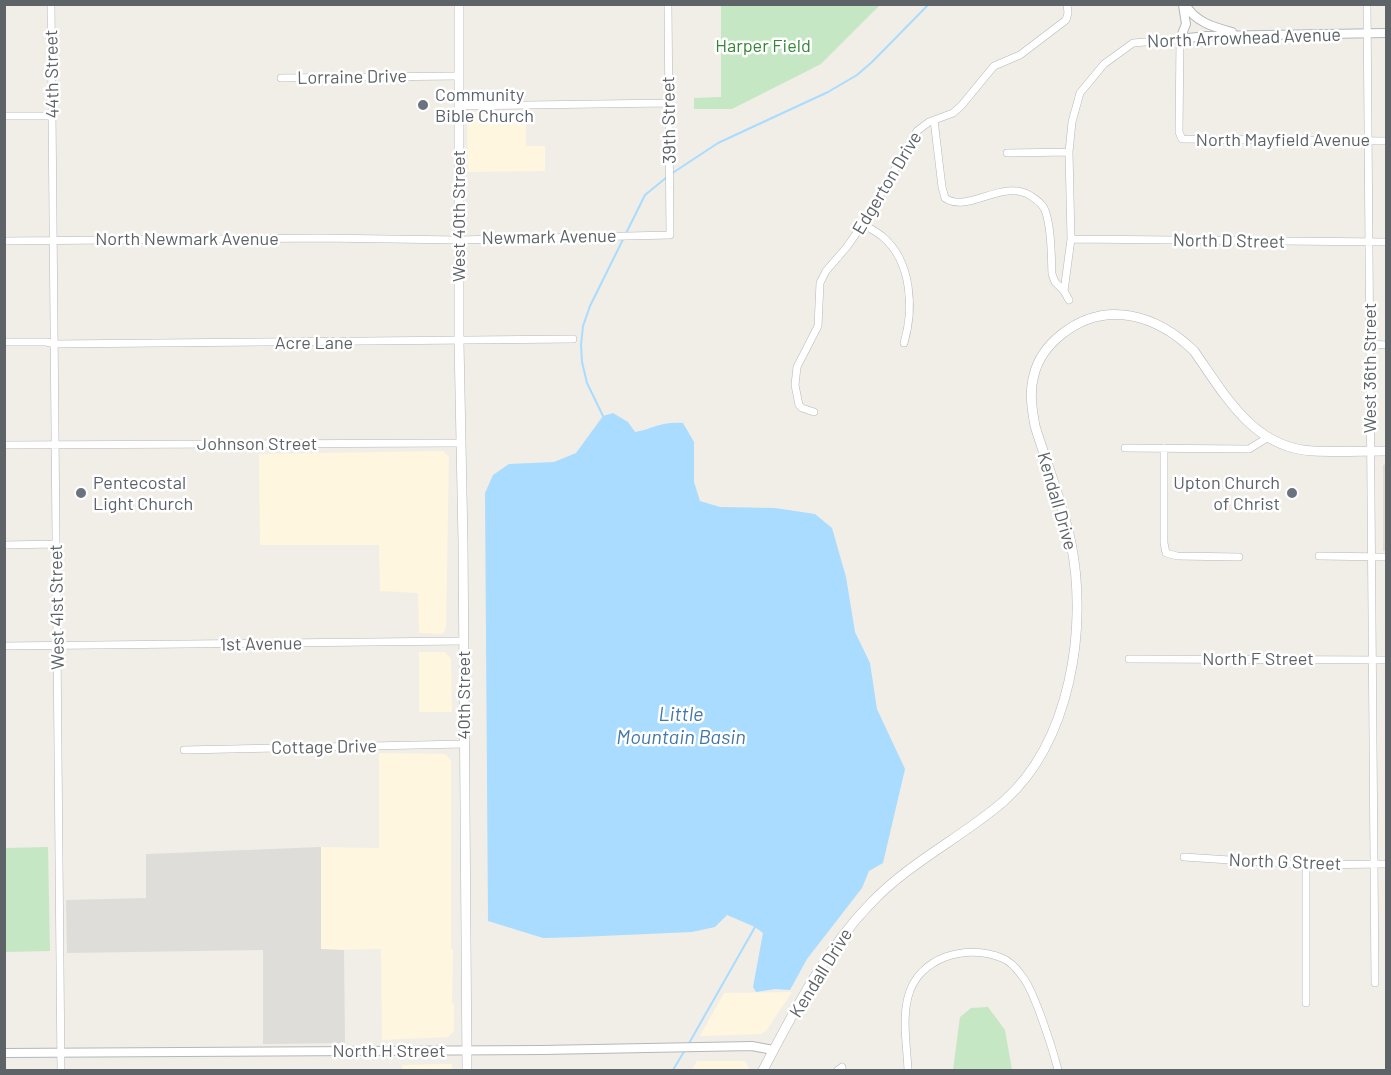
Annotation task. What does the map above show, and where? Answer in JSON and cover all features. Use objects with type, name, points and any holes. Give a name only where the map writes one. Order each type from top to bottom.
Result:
[{"type":"main road","name":"West 40th Street","points":[[459,4],[459,319]]},
{"type":"main road","name":"Kendall Drive","points":[[763,1071],[830,952],[855,920],[889,884],[1005,800],[1033,767],[1052,731],[1062,702],[1076,641],[1077,589],[1066,521],[1035,426],[1032,407],[1034,373],[1044,352],[1074,325],[1098,316],[1130,316],[1155,323],[1175,334],[1194,351],[1231,404],[1249,424],[1267,438],[1296,449],[1312,451],[1386,451]]},
{"type":"main road","name":"40th Street","points":[[459,319],[467,1071]]},
{"type":"street","name":"44th Street","points":[[51,4],[54,142]]},
{"type":"street","name":"39th Street","points":[[668,4],[670,235]]},
{"type":"street","name":"Edgerton Drive","points":[[814,411],[802,408],[797,399],[795,385],[797,366],[818,326],[819,291],[823,277],[863,224],[922,125],[945,117],[961,106],[994,66],[1020,55],[1066,20],[1067,4]]},
{"type":"street","points":[[1184,4],[1188,11],[1206,24],[1241,35]]},
{"type":"street","points":[[1180,39],[1186,24],[1184,4]]},
{"type":"street","name":"West 36th Street","points":[[1367,4],[1375,983]]},
{"type":"street","name":"North Arrowhead Avenue","points":[[1064,291],[1071,239],[1069,152],[1072,122],[1080,93],[1104,64],[1133,43],[1206,36],[1386,33]]},
{"type":"street","name":"North Mayfield Avenue","points":[[1180,39],[1180,138],[1189,140],[1386,141]]},
{"type":"street","name":"Lorraine Drive","points":[[281,78],[459,76]]},
{"type":"street","points":[[459,106],[668,103]]},
{"type":"street","points":[[4,117],[53,116]]},
{"type":"street","points":[[934,120],[945,198],[951,202],[964,201],[1008,190],[1027,194],[1041,203],[1047,215],[1052,274],[1055,282],[1069,300]]},
{"type":"street","name":"West 41st Street","points":[[54,142],[61,1071]]},
{"type":"street","points":[[1007,153],[1069,152]]},
{"type":"street","points":[[863,224],[883,237],[899,256],[909,294],[908,328],[904,343]]},
{"type":"street","name":"Newmark Avenue","points":[[319,238],[459,240],[670,235]]},
{"type":"street","name":"North Newmark Avenue","points":[[54,240],[319,238]]},
{"type":"street","name":"North D Street","points":[[1071,239],[1386,242]]},
{"type":"street","points":[[4,241],[54,240]]},
{"type":"street","name":"Acre Lane","points":[[4,342],[55,344],[459,342],[573,339]]},
{"type":"street","points":[[1370,344],[1386,345]]},
{"type":"street","points":[[1125,448],[1250,449],[1267,438]]},
{"type":"street","name":"Johnson Street","points":[[4,445],[460,442]]},
{"type":"street","points":[[1164,448],[1164,543],[1166,553],[1177,556],[1239,557]]},
{"type":"street","points":[[4,545],[56,544]]},
{"type":"street","points":[[1319,556],[1386,557]]},
{"type":"street","name":"1st Avenue","points":[[4,646],[464,641]]},
{"type":"street","name":"North F Street","points":[[1129,659],[1386,660]]},
{"type":"street","name":"Cottage Drive","points":[[184,750],[464,744]]},
{"type":"street","name":"North G Street","points":[[1184,857],[1306,865],[1386,864]]},
{"type":"street","points":[[1306,865],[1306,1003]]},
{"type":"street","points":[[908,1071],[905,1014],[908,996],[915,980],[938,960],[957,952],[975,951],[1004,958],[1025,978],[1058,1071]]},
{"type":"street","name":"North H Street","points":[[4,1053],[466,1051],[752,1046],[773,1050]]},
{"type":"shaded area","points":[[469,112],[526,112],[526,146],[545,146],[545,171],[468,172],[467,115]]},
{"type":"shaded area","points":[[443,451],[449,457],[446,627],[443,634],[419,633],[418,593],[380,591],[379,545],[260,545],[259,454]]},
{"type":"shaded area","points":[[1386,464],[1386,551],[1383,551],[1383,465]]},
{"type":"shaded area","points":[[419,652],[445,652],[451,659],[452,712],[419,712]]},
{"type":"shaded area","points":[[379,753],[445,754],[451,760],[451,948],[453,950],[454,1031],[448,1037],[382,1040],[381,949],[321,950],[321,847],[379,848]]},
{"type":"shaded area","points":[[321,847],[321,949],[344,950],[345,1043],[263,1044],[263,950],[67,953],[66,900],[146,898],[146,854]]},
{"type":"shaded area","points":[[792,992],[766,1031],[761,1034],[700,1036],[724,993]]},
{"type":"shaded area","points":[[697,1061],[745,1061],[749,1068],[747,1070],[692,1070]]},
{"type":"shaded area","points":[[450,1064],[452,1070],[402,1070],[402,1065]]},
{"type":"green space","name":"Harper Field","points":[[721,4],[880,5],[821,64],[732,109],[694,109],[694,98],[721,97]]},
{"type":"green space","points":[[48,847],[50,951],[5,952],[5,848]]},
{"type":"green space","points":[[988,1007],[1005,1030],[1012,1070],[953,1070],[960,1017],[971,1008]]},
{"type":"water","name":"Little Mountain Basin","points":[[613,413],[628,422],[635,432],[664,424],[683,423],[694,442],[694,482],[700,501],[720,507],[775,508],[815,514],[832,528],[846,577],[855,632],[870,663],[877,709],[905,769],[883,863],[869,871],[862,888],[807,959],[790,990],[775,989],[756,992],[753,987],[763,933],[727,915],[715,927],[692,932],[543,938],[488,921],[485,493],[493,475],[509,464],[554,462],[576,453],[603,416]]},
{"type":"waterway","points":[[671,174],[718,143],[828,92],[857,75],[929,4]]},
{"type":"waterway","points":[[603,416],[587,383],[582,362],[583,326],[590,306],[645,195],[667,177]]},
{"type":"waterway","points":[[688,1045],[755,927]]},
{"type":"waterway","points":[[673,1070],[685,1050]]},
{"type":"place","name":"Community Bible Church","points":[[423,105]]},
{"type":"place","name":"Pentecostal Light Church","points":[[81,493]]},
{"type":"place","name":"Upton Church of Christ","points":[[1292,493]]}]
